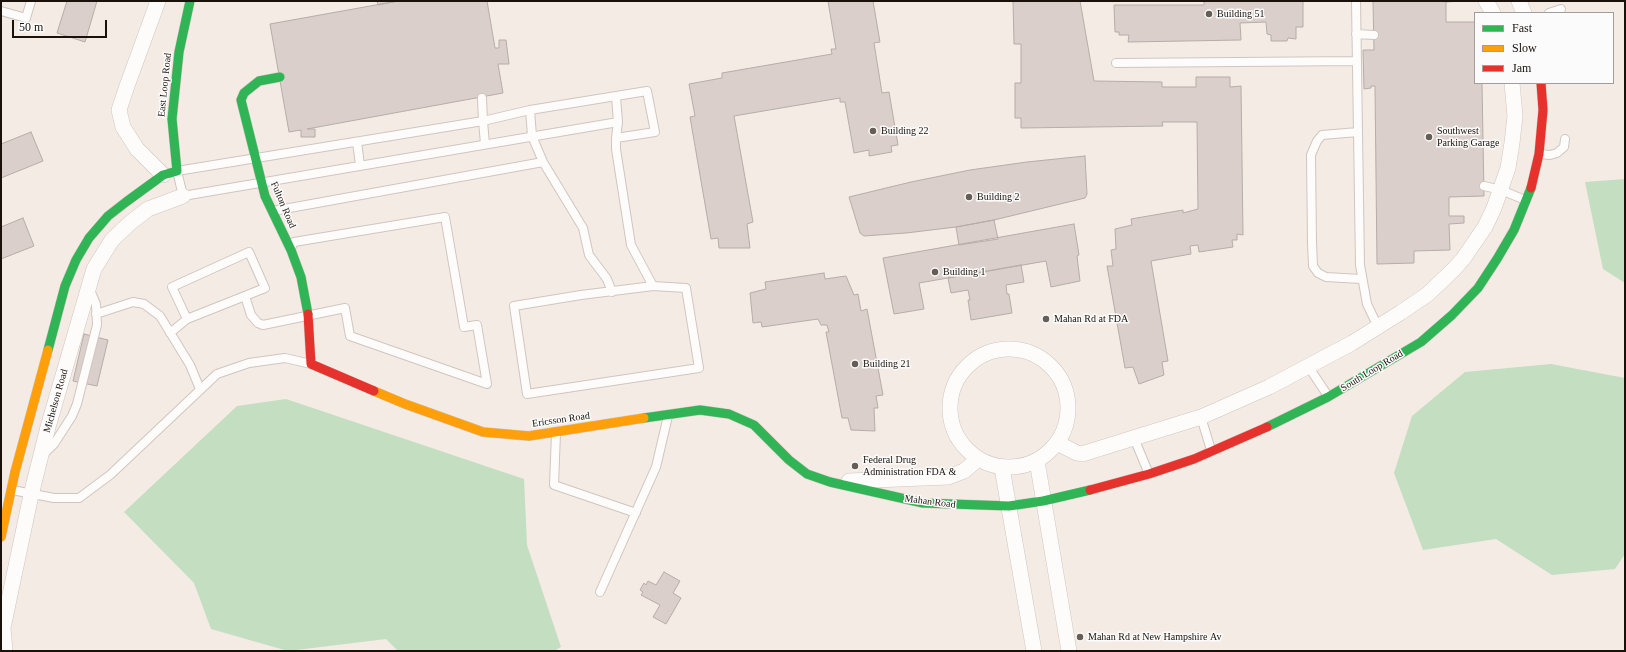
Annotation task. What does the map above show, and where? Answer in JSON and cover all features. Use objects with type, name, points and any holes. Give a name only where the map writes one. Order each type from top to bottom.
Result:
[{"type":"street","points":[[158,1],[127,86],[120,110],[123,127],[138,149],[170,173]]},
{"type":"street","name":"East Loop Road","points":[[170,173],[172,119],[179,52],[190,1]]},
{"type":"street","points":[[1486,1],[1492,12]]},
{"type":"street","points":[[1518,1],[1524,12]]},
{"type":"street","name":"Fulton Road","points":[[280,78],[259,81],[244,93],[241,100],[265,196],[291,250],[301,277],[308,314],[311,364]]},
{"type":"street","points":[[1057,443],[1082,454],[1201,417],[1269,387],[1308,366],[1378,327],[1428,294],[1454,270],[1470,249],[1485,226],[1501,190],[1508,168],[1514,130],[1515,116],[1512,84]]},
{"type":"street","name":"South Loop Road","points":[[1044,501],[1149,474],[1211,452],[1277,424],[1328,397],[1421,342],[1461,307],[1478,288],[1514,230],[1527,201],[1539,154],[1543,110],[1541,84]]},
{"type":"street","name":"Michelson Road","points":[[5,651],[3,628],[40,457],[64,333],[65,286],[76,260],[89,238],[108,216],[170,173]]},
{"type":"street","name":"Michelson Road","points":[[1,537],[11,490],[64,333],[89,287],[94,269],[112,240],[130,223],[148,209],[183,196]]},
{"type":"street","points":[[1008,348],[1022,350],[1038,358],[1056,374],[1063,387],[1067,405],[1065,425],[1057,443],[1047,455],[1037,461],[1020,467],[1002,468],[978,459],[966,447],[953,417],[952,398],[958,379],[966,368],[976,358],[992,350],[1008,348]]},
{"type":"street","name":"Ericsson Road","points":[[311,364],[405,404],[483,432],[530,436],[700,410],[729,414]]},
{"type":"street","name":"Mahan Road","points":[[729,414],[754,425],[789,460],[807,474],[830,482],[923,503],[1009,506],[1044,501]]},
{"type":"street","name":"Mahan Road","points":[[830,482],[948,477],[964,471],[978,459]]},
{"type":"street","points":[[1037,461],[1069,651]]},
{"type":"street","points":[[1002,468],[1034,651]]},
{"type":"lane","points":[[1,11],[26,18],[31,1]]},
{"type":"lane","points":[[1356,1],[1360,265],[1361,279],[1368,304],[1378,327]]},
{"type":"lane","points":[[1552,12],[1561,9]]},
{"type":"lane","points":[[1356,34],[1374,34]]},
{"type":"lane","points":[[1116,63],[1357,62]]},
{"type":"lane","points":[[616,138],[655,132],[647,91],[530,110],[483,121],[170,173],[183,196],[618,122]]},
{"type":"lane","points":[[616,96],[618,122],[616,150],[631,245],[653,286]]},
{"type":"lane","points":[[482,98],[485,144]]},
{"type":"lane","points":[[530,110],[532,136],[543,162],[583,228],[588,255],[607,279],[612,292]]},
{"type":"lane","points":[[1358,132],[1322,135],[1317,141],[1311,155],[1312,242],[1313,266],[1318,273],[1326,277],[1361,279]]},
{"type":"lane","points":[[1539,154],[1550,155],[1557,153],[1564,147],[1565,139]]},
{"type":"lane","points":[[357,142],[360,165]]},
{"type":"lane","points":[[272,211],[543,162]]},
{"type":"lane","points":[[1484,186],[1501,190],[1527,201]]},
{"type":"lane","points":[[245,296],[251,315],[258,323],[263,324],[344,308],[350,336],[487,384],[477,324],[464,327],[445,217],[294,242],[291,250]]},
{"type":"lane","points":[[170,333],[187,319],[265,288],[249,252],[172,287],[187,319]]},
{"type":"lane","points":[[653,286],[686,288],[698,368],[527,394],[514,306],[612,292],[653,286]]},
{"type":"lane","points":[[40,457],[54,444],[72,416],[77,404],[96,325],[96,304],[89,287]]},
{"type":"lane","points":[[96,314],[134,302],[144,304],[160,316],[190,365],[200,389]]},
{"type":"lane","points":[[11,490],[31,495],[54,498],[78,498],[110,475],[217,374],[249,363],[285,358],[311,364]]},
{"type":"lane","points":[[1308,366],[1328,397]]},
{"type":"lane","points":[[600,592],[656,467],[668,415]]},
{"type":"lane","points":[[1201,417],[1211,452]]},
{"type":"lane","points":[[556,433],[554,485],[636,513]]},
{"type":"lane","points":[[1134,438],[1149,474]]},
{"type":"green space","points":[[1625,179],[1625,283],[1603,269],[1585,182]]},
{"type":"green space","points":[[1551,364],[1625,378],[1625,554],[1615,569],[1552,575],[1496,539],[1423,550],[1394,473],[1412,416],[1465,372]]},
{"type":"green space","points":[[286,399],[524,479],[527,545],[561,647],[554,651],[398,651],[386,639],[288,651],[211,629],[194,583],[124,512],[237,406]]},
{"type":"building","points":[[67,1],[97,1],[85,42],[57,33]]},
{"type":"building","points":[[377,1],[398,1],[378,5]]},
{"type":"building","points":[[398,1],[487,1],[495,48],[499,48],[499,40],[506,40],[509,64],[498,64],[503,93],[307,129],[315,129],[315,137],[301,137],[301,130],[289,132],[270,24]]},
{"type":"building","name":"Building 22","points":[[828,1],[873,1],[880,42],[874,43],[882,93],[889,92],[898,145],[891,146],[892,152],[869,156],[869,150],[854,153],[845,102],[840,102],[840,98],[734,116],[753,222],[747,224],[750,248],[719,248],[718,238],[711,239],[690,117],[695,116],[689,84],[722,78],[722,73],[832,54],[831,49],[836,49]]},
{"type":"building","points":[[1013,1],[1080,1],[1094,81],[1162,82],[1162,87],[1196,87],[1196,77],[1230,77],[1230,87],[1241,86],[1243,235],[1237,234],[1237,240],[1232,240],[1233,247],[1199,252],[1198,245],[1190,246],[1191,254],[1151,261],[1168,361],[1162,362],[1164,375],[1139,384],[1133,367],[1125,368],[1107,266],[1113,266],[1111,250],[1116,249],[1115,229],[1132,225],[1131,219],[1183,210],[1183,213],[1198,209],[1197,122],[1162,122],[1163,126],[1021,128],[1021,118],[1015,118],[1015,83],[1021,83],[1021,44],[1014,44]]},
{"type":"building","name":"Building 51","points":[[1204,1],[1303,1],[1303,27],[1296,27],[1296,39],[1288,38],[1287,41],[1271,41],[1271,35],[1267,34],[1266,22],[1240,23],[1241,40],[1128,42],[1129,35],[1119,35],[1119,32],[1115,32],[1114,5],[1204,5]]},
{"type":"building","name":"Southwest Parking Garage","points":[[1373,1],[1461,1],[1446,2],[1446,22],[1474,22],[1474,84],[1482,84],[1484,196],[1449,197],[1449,216],[1464,216],[1464,223],[1449,224],[1450,250],[1414,251],[1414,263],[1377,264],[1375,86],[1364,89],[1363,50],[1374,50]]},
{"type":"building","points":[[31,132],[43,161],[1,178],[1,144]]},
{"type":"building","name":"Building 2","points":[[1085,156],[1087,194],[1085,198],[994,220],[956,227],[864,236],[860,233],[849,197],[970,170]]},
{"type":"building","points":[[23,218],[34,246],[1,259],[1,227]]},
{"type":"building","points":[[994,220],[998,239],[959,245],[956,227]]},
{"type":"building","name":"Building 1","points":[[1074,224],[1079,255],[1077,256],[1080,281],[1051,287],[1046,261],[919,283],[924,309],[894,314],[883,258]]},
{"type":"building","points":[[1021,265],[1024,282],[1006,285],[1012,313],[971,320],[968,290],[951,293],[948,278]]},
{"type":"building","name":"Building 21","points":[[824,273],[825,279],[846,276],[854,295],[858,294],[861,311],[867,309],[883,395],[876,396],[878,408],[874,408],[875,431],[851,430],[848,418],[842,418],[826,332],[829,332],[827,325],[821,325],[818,319],[762,327],[761,322],[753,323],[750,293],[766,289],[765,282]]},
{"type":"building","points":[[84,334],[108,340],[97,386],[73,381]]},
{"type":"building","points":[[664,572],[680,581],[673,593],[681,598],[666,624],[653,617],[660,605],[641,595],[643,592],[640,590],[644,583],[646,585],[648,581],[656,585]]},
{"type":"traffic: fast","points":[[48,350],[65,286],[76,260],[89,238],[108,216],[126,202],[163,175],[177,171],[172,119],[179,52],[190,1]]},
{"type":"traffic: fast","points":[[280,77],[259,81],[244,93],[241,100],[265,196],[291,250],[301,277],[308,314]]},
{"type":"traffic: fast","points":[[1267,427],[1328,397],[1421,342],[1452,315],[1478,288],[1497,259],[1514,230],[1531,188]]},
{"type":"traffic: fast","points":[[644,418],[700,410],[729,414],[754,425],[789,460],[807,474],[830,482],[923,503],[1009,506],[1043,501],[1090,490]]},
{"type":"traffic: slow","points":[[1,537],[15,472],[48,350]]},
{"type":"traffic: slow","points":[[374,391],[405,404],[483,432],[529,436],[644,418]]},
{"type":"traffic: jam","points":[[1531,188],[1539,154],[1543,110],[1541,84]]},
{"type":"traffic: jam","points":[[308,314],[311,364],[374,391]]},
{"type":"traffic: jam","points":[[1090,490],[1149,474],[1194,459],[1267,427]]},
{"type":"place","name":"Building 51","points":[[1209,14]]},
{"type":"place","name":"Building 22","points":[[873,131]]},
{"type":"place","name":"Southwest Parking Garage","points":[[1429,137]]},
{"type":"place","name":"Building 2","points":[[969,197]]},
{"type":"place","name":"Building 1","points":[[935,272]]},
{"type":"place","name":"Mahan Rd at FDA","points":[[1046,319]]},
{"type":"place","name":"Building 21","points":[[855,364]]},
{"type":"place","name":"Federal Drug Administration FDA &","points":[[855,466]]},
{"type":"place","name":"Mahan Rd at New Hampshire Av","points":[[1080,637]]}]
